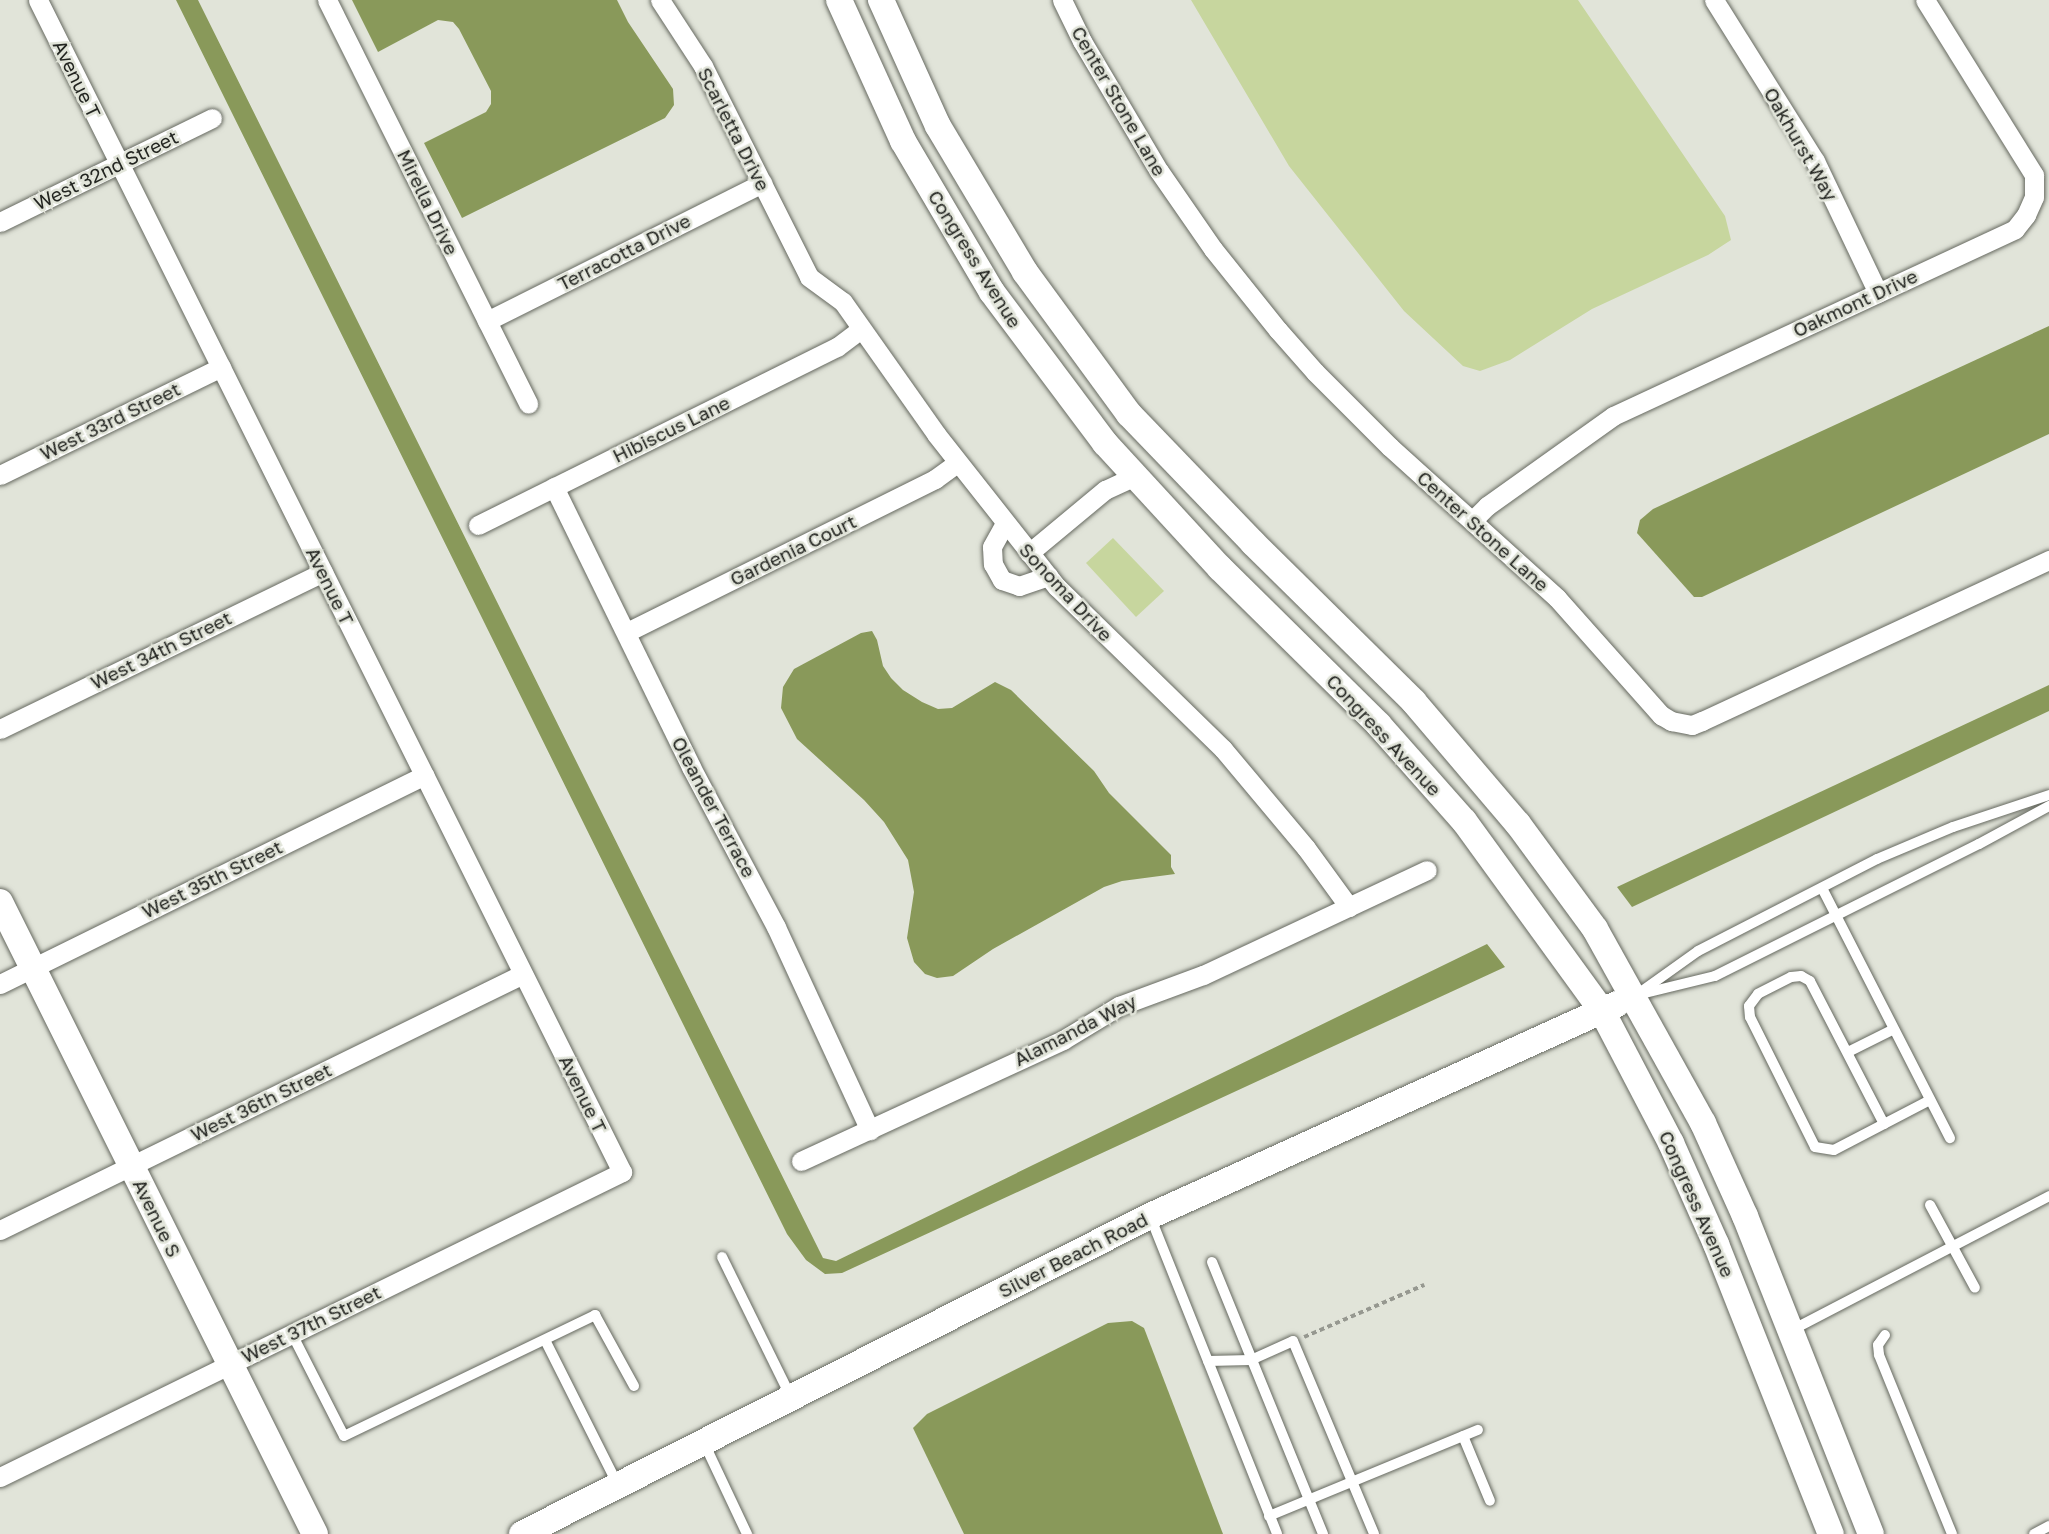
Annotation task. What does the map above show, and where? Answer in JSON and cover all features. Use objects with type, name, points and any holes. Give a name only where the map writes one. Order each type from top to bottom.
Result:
[{"type":"street","name":"Avenue T","points":[[38,0],[622,1172]]},
{"type":"street","name":"Mirella Drive","points":[[327,0],[528,404]]},
{"type":"street","name":"Scarletta Drive","points":[[660,0],[703,66],[801,263]]},
{"type":"street","name":"Congress Avenue","points":[[839,0],[903,141],[992,292],[1105,443],[1220,568],[1379,725],[1464,821],[1602,1011],[1671,1143],[1716,1244],[1831,1534]]},
{"type":"street","name":"Congress Avenue","points":[[881,0],[937,125],[1025,272],[1129,414],[1225,514],[1414,702],[1509,814],[1595,929],[1703,1123],[1791,1330],[1871,1534]]},
{"type":"street","name":"Center Stone Lane","points":[[1062,0],[1082,41],[1158,171],[1213,249],[1315,372],[1390,447],[1558,598],[1661,715],[1671,721],[1692,725],[2049,560]]},
{"type":"street","name":"Oakhurst Way","points":[[1714,0],[1815,161],[1878,293]]},
{"type":"street","name":"Oakmont Drive","points":[[1473,520],[1487,506],[1613,416],[2014,229],[2026,215],[2034,197],[2034,175],[1925,0]]},
{"type":"street","name":"West 32nd Street","points":[[0,222],[212,118]]},
{"type":"street","name":"Terracotta Drive","points":[[487,321],[762,183]]},
{"type":"street","name":"Sonoma Drive","points":[[801,263],[813,283],[843,302],[1004,525],[1048,576],[1223,749],[1307,848],[1349,907]]},
{"type":"street","name":"Hibiscus Lane","points":[[478,525],[837,347],[861,329]]},
{"type":"street","name":"West 33rd Street","points":[[0,475],[221,367]]},
{"type":"street","name":"Gardenia Court","points":[[627,632],[935,479],[957,463]]},
{"type":"street","points":[[1029,553],[1105,490],[1135,476],[1160,478],[1225,514]]},
{"type":"street","name":"Oleander Terrace","points":[[554,487],[691,767],[776,927],[870,1130]]},
{"type":"street","points":[[1004,525],[992,547],[993,564],[1002,580],[1019,586],[1048,576]]},
{"type":"street","name":"West 34th Street","points":[[0,729],[323,572]]},
{"type":"street","name":"West 35th Street","points":[[0,984],[424,775]]},
{"type":"street","name":"Alamanda Way","points":[[801,1161],[1063,1040],[1138,997],[1203,975],[1427,870]]},
{"type":"street","name":"Avenue S","points":[[0,902],[315,1534]]},
{"type":"street","name":"West 36th Street","points":[[0,1230],[523,974]]},
{"type":"street","name":"Silver Beach Road","points":[[523,1534],[1150,1216],[1634,996]]},
{"type":"street","name":"West 37th Street","points":[[0,1477],[622,1172]]},
{"type":"lane","points":[[1634,996],[1698,951],[1916,841],[2049,795]]},
{"type":"lane","points":[[1634,996],[1715,976],[2049,806]]},
{"type":"lane","points":[[1822,888],[1950,1139]]},
{"type":"lane","points":[[1884,1124],[1810,981],[1801,976],[1791,977],[1758,994],[1749,1006],[1750,1017],[1815,1147],[1834,1150],[1884,1124],[1930,1100]]},
{"type":"lane","points":[[1847,1052],[1894,1029]]},
{"type":"lane","points":[[1791,1330],[2049,1196]]},
{"type":"lane","points":[[1930,1205],[1975,1288]]},
{"type":"lane","points":[[1150,1216],[1277,1534]]},
{"type":"lane","points":[[722,1257],[791,1398]]},
{"type":"lane","points":[[1212,1262],[1323,1534]]},
{"type":"lane","points":[[292,1334],[344,1436],[595,1315],[634,1387]]},
{"type":"lane","points":[[1885,1335],[1878,1345],[1879,1355],[1952,1534]]},
{"type":"lane","points":[[545,1340],[618,1485]]},
{"type":"lane","points":[[1208,1361],[1251,1360],[1293,1341],[1374,1534]]},
{"type":"lane","points":[[1269,1516],[1478,1430]]},
{"type":"lane","points":[[1463,1436],[1490,1501]]},
{"type":"lane","points":[[704,1442],[747,1534]]},
{"type":"lane","points":[[2034,1534],[2049,1526]]},
{"type":"path","points":[[1293,1341],[1424,1285]]},
{"type":"shaded area","points":[[176,0],[198,0],[823,1258],[836,1261],[1487,944],[1505,967],[842,1273],[825,1274],[806,1260],[787,1234]]},
{"type":"shaded area","points":[[352,0],[617,0],[628,22],[673,89],[674,105],[665,118],[462,218],[424,143],[486,112],[491,104],[491,91],[453,22],[438,20],[378,52]]},
{"type":"shaded area","points":[[1191,0],[1578,0],[1725,216],[1731,240],[1708,255],[1592,309],[1510,360],[1480,371],[1463,366],[1404,311],[1289,166]]},
{"type":"shaded area","points":[[2049,326],[2049,434],[1702,597],[1694,597],[1637,533],[1640,520],[1653,509]]},
{"type":"shaded area","points":[[1113,538],[1164,591],[1136,617],[1086,563]]},
{"type":"shaded area","points":[[872,631],[883,666],[891,678],[903,690],[938,709],[952,708],[995,682],[1011,690],[1094,771],[1109,793],[1171,855],[1171,867],[1175,874],[1122,881],[1104,887],[993,949],[953,976],[937,978],[925,974],[914,962],[907,938],[914,892],[908,860],[884,822],[864,800],[797,739],[781,708],[783,687],[794,669],[861,633]]},
{"type":"shaded area","points":[[2049,685],[2049,711],[1632,907],[1617,887]]},
{"type":"shaded area","points":[[1132,1321],[1144,1328],[1223,1534],[964,1534],[913,1428],[927,1414],[1108,1323]]}]
